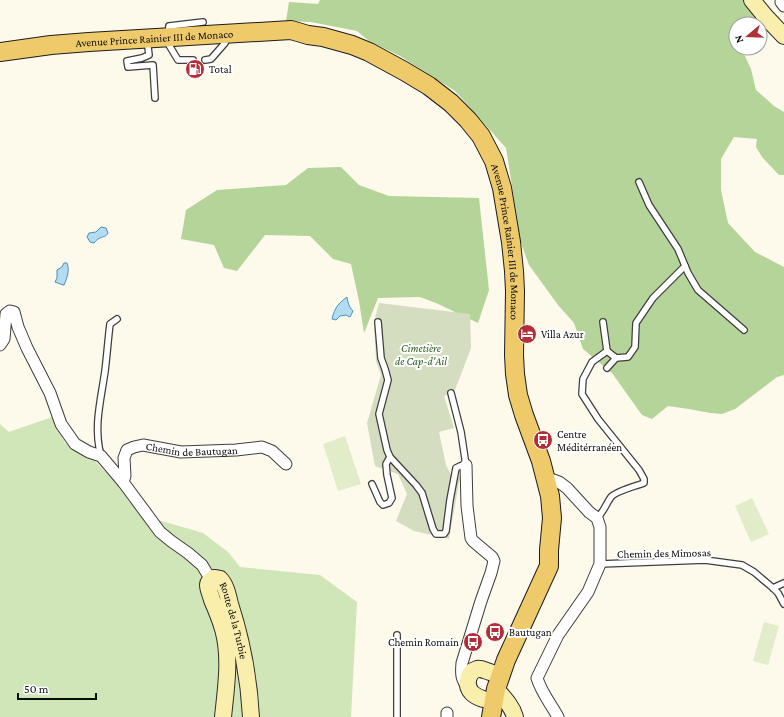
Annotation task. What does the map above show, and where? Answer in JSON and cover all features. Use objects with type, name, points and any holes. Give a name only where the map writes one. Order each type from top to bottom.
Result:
[{"type":"main road","name":"Avenue Prince Rainier III de Monaco","points":[[2,59],[148,47],[168,41],[291,30],[352,45],[369,52],[404,71],[429,86],[451,103],[481,136],[494,161],[502,188],[514,270],[514,356],[518,395],[541,461],[550,496],[552,518],[549,566],[486,703]]},
{"type":"main road","name":"Avenue Prince Rainier III de Monaco","points":[[2,59],[51,45],[89,42],[168,41],[225,43],[292,39],[308,35]]},
{"type":"main road","name":"Avenue Prince Rainier III de Monaco","points":[[486,703],[485,670],[503,639],[521,598],[549,550]]},
{"type":"street","points":[[752,0],[784,36]]},
{"type":"street","points":[[782,0],[781,2],[784,6]]},
{"type":"street","points":[[0,345],[4,339],[6,314],[10,311],[14,312],[18,327],[50,393],[61,424],[75,444],[89,452],[101,456],[123,482],[160,532],[202,565],[211,580]]},
{"type":"street","name":"Chemin de Bautugan","points":[[123,482],[125,476],[124,458],[127,450],[143,445],[181,452],[236,450],[262,447],[272,451],[286,464]]},
{"type":"street","points":[[466,466],[467,506],[471,538],[492,557],[494,561],[462,663],[461,672],[463,682],[486,703],[505,711],[508,717]]},
{"type":"street","points":[[546,480],[554,480],[567,488],[597,518],[600,527],[600,564],[588,592],[558,635],[537,678],[539,687],[558,717]]},
{"type":"street","name":"Route de la Turbie","points":[[223,717],[227,654],[225,637],[221,623],[209,592],[208,585],[214,578],[220,579],[223,582],[232,608],[244,659],[251,717]]},
{"type":"street","points":[[466,650],[469,662],[472,665],[485,670]]},
{"type":"street","points":[[486,703],[507,701],[516,717]]},
{"type":"lane","points":[[193,60],[178,60],[168,41],[169,26],[203,22]]},
{"type":"lane","points":[[205,60],[212,59],[225,43]]},
{"type":"lane","points":[[148,47],[149,55],[127,61],[128,67],[153,65],[155,98]]},
{"type":"lane","points":[[639,182],[649,205],[678,249],[688,273],[698,290],[744,330]]},
{"type":"lane","points":[[603,322],[607,351],[616,358],[628,357],[636,347],[636,323],[654,298],[685,266]]},
{"type":"lane","points":[[101,456],[98,445],[97,425],[110,324],[116,319]]},
{"type":"lane","points":[[378,322],[381,358],[388,380],[379,414],[387,450],[390,457],[422,493],[433,529],[436,534],[444,534],[446,531],[456,468],[466,466],[462,432],[451,394]]},
{"type":"lane","points":[[597,518],[601,515],[612,495],[644,483],[644,479],[639,470],[598,419],[582,394],[583,379],[592,362],[607,351]]},
{"type":"lane","points":[[607,368],[616,358]]},
{"type":"lane","points":[[372,484],[380,502],[383,505],[389,503],[392,498],[386,464],[390,457]]},
{"type":"lane","name":"Chemin des Mimosas","points":[[600,564],[705,560],[742,565],[754,572],[773,588],[778,593],[784,604]]},
{"type":"lane","points":[[773,588],[784,583]]},
{"type":"lane","points":[[397,635],[397,717]]},
{"type":"green space","points":[[320,0],[744,0],[758,16],[728,16],[728,56],[745,56],[751,69],[756,90],[774,106],[784,112],[784,175],[779,175],[762,157],[756,147],[757,139],[734,137],[721,159],[721,190],[728,223],[755,252],[784,267],[784,375],[777,377],[735,409],[722,414],[668,406],[652,419],[642,415],[612,373],[583,349],[574,323],[558,305],[529,265],[521,243],[506,148],[455,91],[400,56],[369,41],[357,31],[311,22],[286,21],[289,2],[318,4]]},
{"type":"green space","points":[[341,167],[359,185],[389,196],[479,198],[489,290],[478,323],[420,297],[378,298],[364,333],[351,264],[333,259],[310,236],[265,235],[237,271],[224,268],[214,245],[181,239],[186,210],[217,190],[286,185],[308,168]]},
{"type":"green space","name":"Cimetière de Cap-d'Ail","points":[[379,303],[470,314],[471,348],[455,390],[444,396],[454,428],[439,432],[446,465],[451,475],[460,477],[449,539],[414,531],[396,521],[407,494],[398,474],[375,466],[367,423],[381,375],[376,361],[374,322]]},
{"type":"green space","points":[[52,417],[65,443],[95,461],[121,488],[155,519],[203,533],[228,552],[240,567],[320,575],[357,602],[351,717],[0,717],[0,424],[9,432]]},
{"type":"green space","points":[[345,436],[361,484],[338,491],[323,444]]},
{"type":"green space","points":[[752,498],[769,534],[751,542],[735,506]]},
{"type":"green space","points":[[764,622],[779,626],[768,665],[753,661]]},
{"type":"water","points":[[101,227],[106,228],[108,233],[106,236],[98,239],[94,243],[90,242],[87,237],[89,233],[96,232]]},
{"type":"water","points":[[64,263],[67,263],[68,271],[63,285],[55,282],[57,278],[57,270],[62,267]]},
{"type":"water","points":[[347,297],[349,305],[353,311],[350,317],[346,315],[340,316],[336,320],[332,319],[337,306]]},
{"type":"place","name":"Total","points":[[195,69]]},
{"type":"place","name":"Villa Azur","points":[[527,334]]},
{"type":"place","name":"Centre Méditérranéen","points":[[543,440]]},
{"type":"place","name":"Bautugan","points":[[495,632]]},
{"type":"place","name":"Chemin Romain","points":[[473,642]]}]
